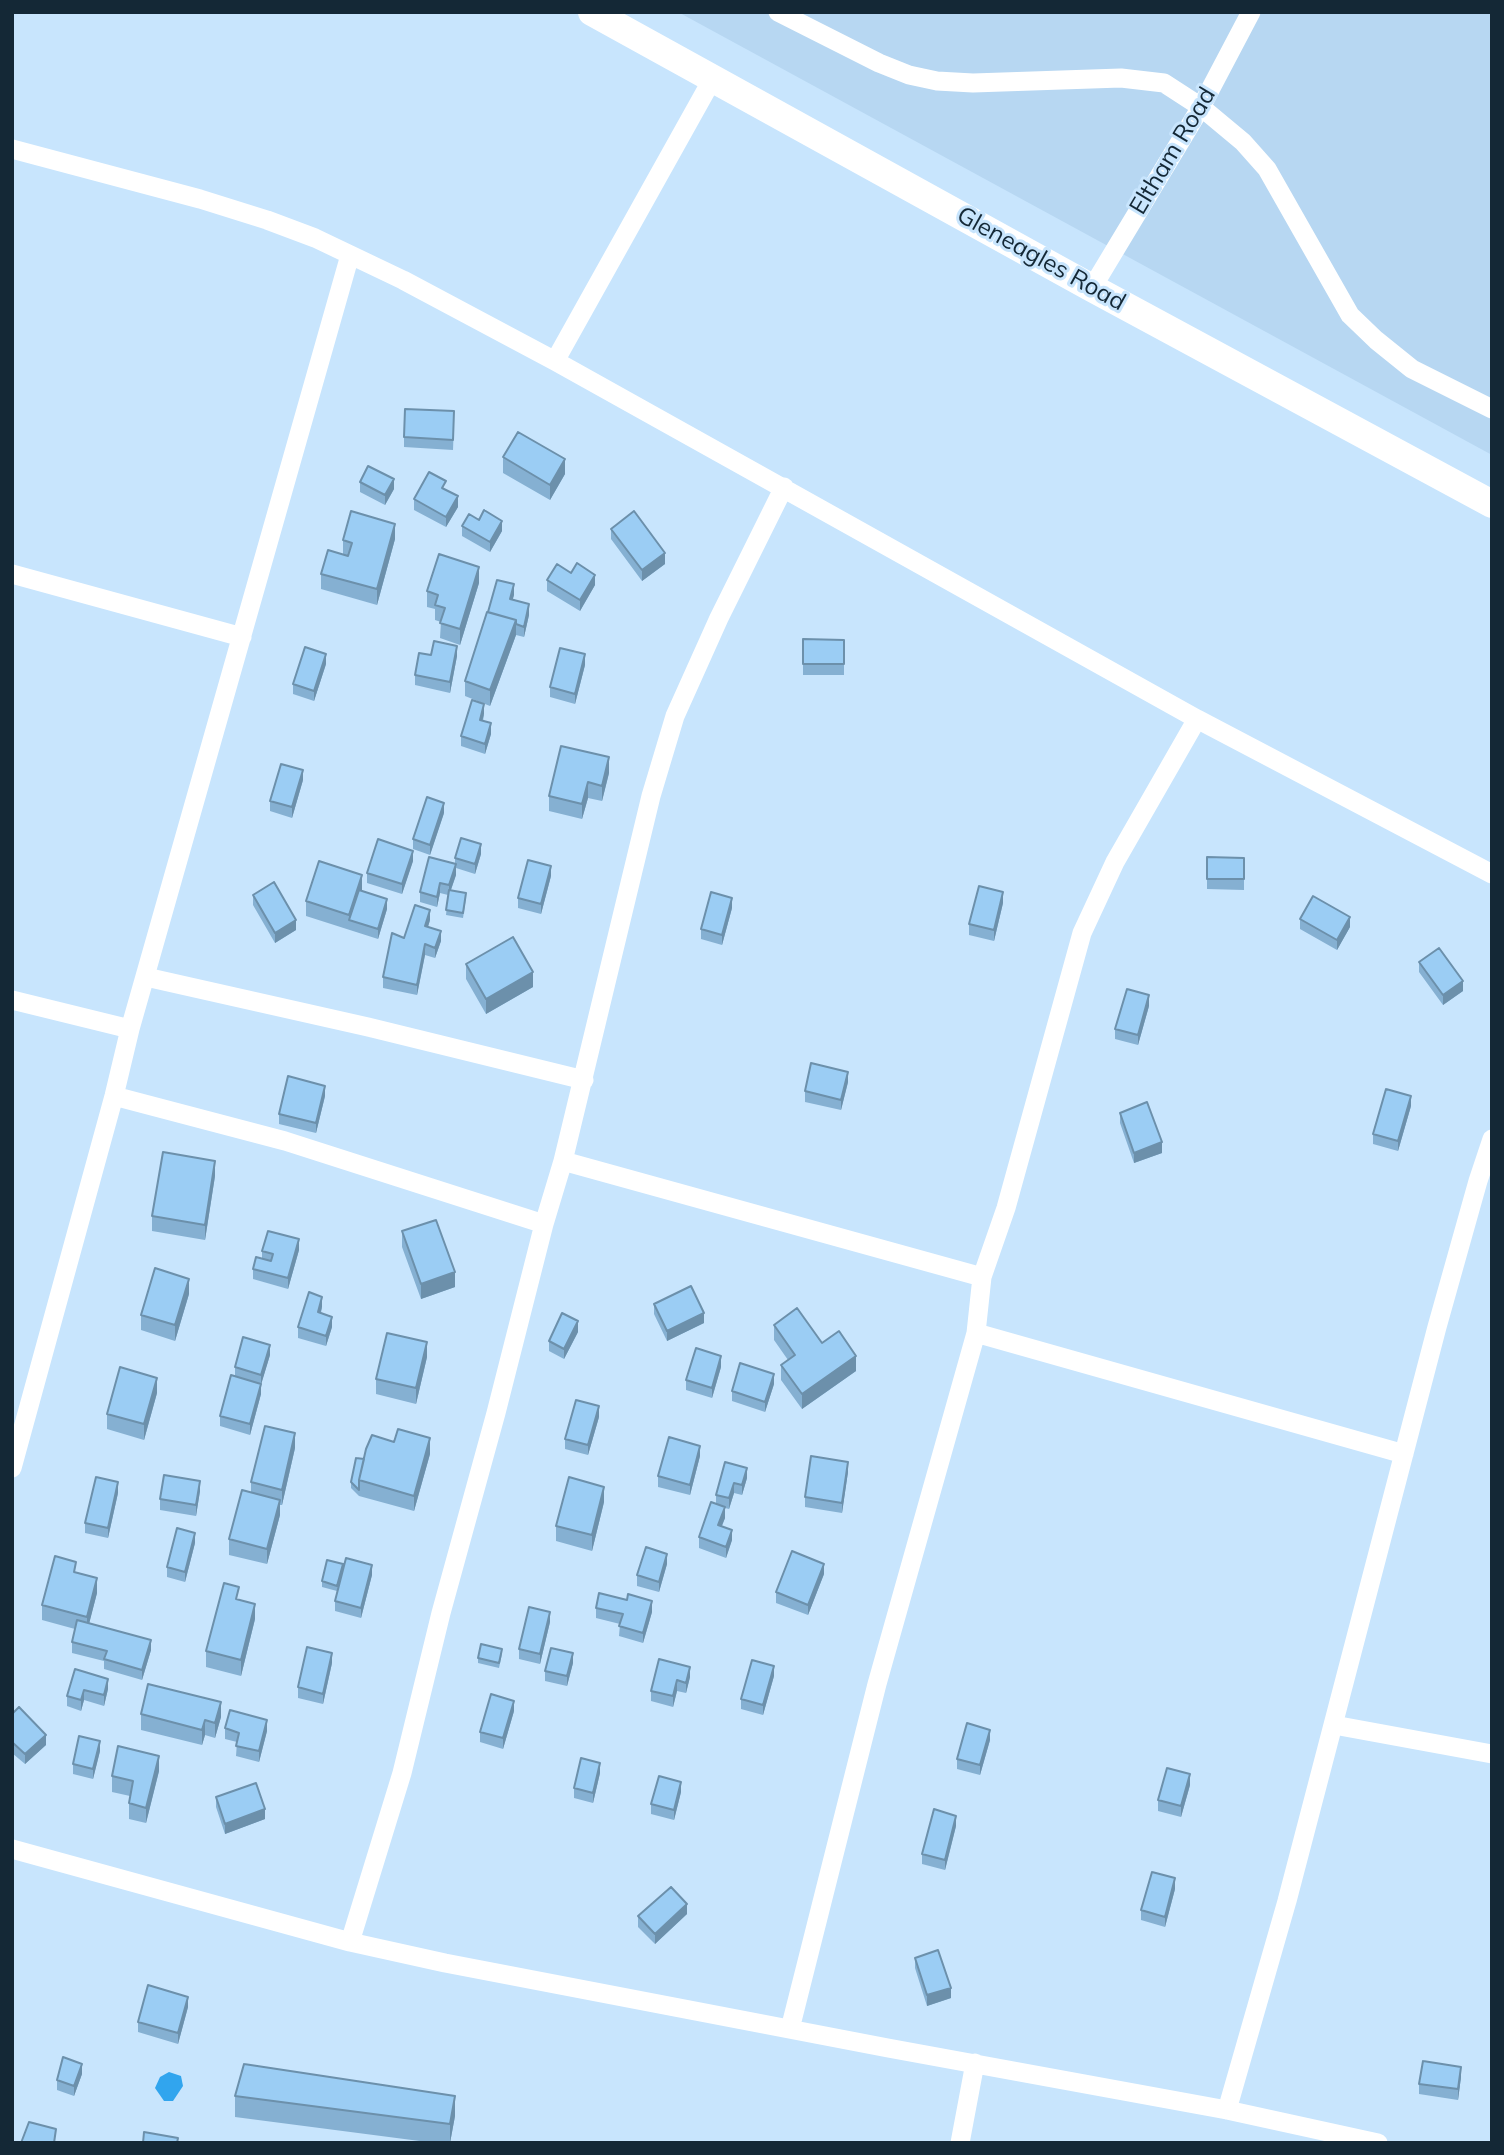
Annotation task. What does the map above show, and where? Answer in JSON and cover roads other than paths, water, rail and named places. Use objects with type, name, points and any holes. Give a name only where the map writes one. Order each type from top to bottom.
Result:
[{"type":"street","name":"Gleneagles Road","points":[[592,12],[1092,288],[1492,504]]},
{"type":"street","points":[[778,12],[878,63],[909,75],[937,81],[973,83],[1121,78],[1164,83],[1201,107],[1243,142],[1267,169],[1350,315],[1412,369],[1492,409]]},
{"type":"street","name":"Eltham Road","points":[[1092,288],[1201,107],[1251,12]]},
{"type":"street","points":[[555,361],[713,78]]},
{"type":"street","points":[[12,149],[240,212],[315,238],[403,281],[784,487],[1197,719],[1492,874]]},
{"type":"street","points":[[12,1468],[18,1425],[114,1096],[130,1029],[349,256]]},
{"type":"street","points":[[350,1942],[402,1773],[441,1613],[544,1224],[564,1161],[651,796],[675,716],[719,618],[784,487]]},
{"type":"street","points":[[12,574],[242,637]]},
{"type":"street","points":[[790,2029],[877,1684],[976,1333],[982,1277],[1006,1208],[1082,933],[1115,862],[1197,719]]},
{"type":"street","points":[[146,977],[584,1080]]},
{"type":"street","points":[[12,1000],[130,1029]]},
{"type":"street","points":[[114,1096],[285,1142],[544,1224]]},
{"type":"street","points":[[1227,2110],[1287,1901],[1474,1194],[1492,1139]]},
{"type":"street","points":[[564,1161],[982,1277]]},
{"type":"street","points":[[976,1333],[1404,1454]]},
{"type":"street","points":[[1334,1725],[1492,1754]]},
{"type":"street","points":[[12,1849],[350,1942],[445,1964],[1227,2110],[1378,2143]]},
{"type":"street","points":[[960,2143],[975,2063]]},
{"type":"water","points":[[169,2072],[181,2076],[183,2086],[173,2101],[164,2101],[155,2088],[160,2077]]}]
